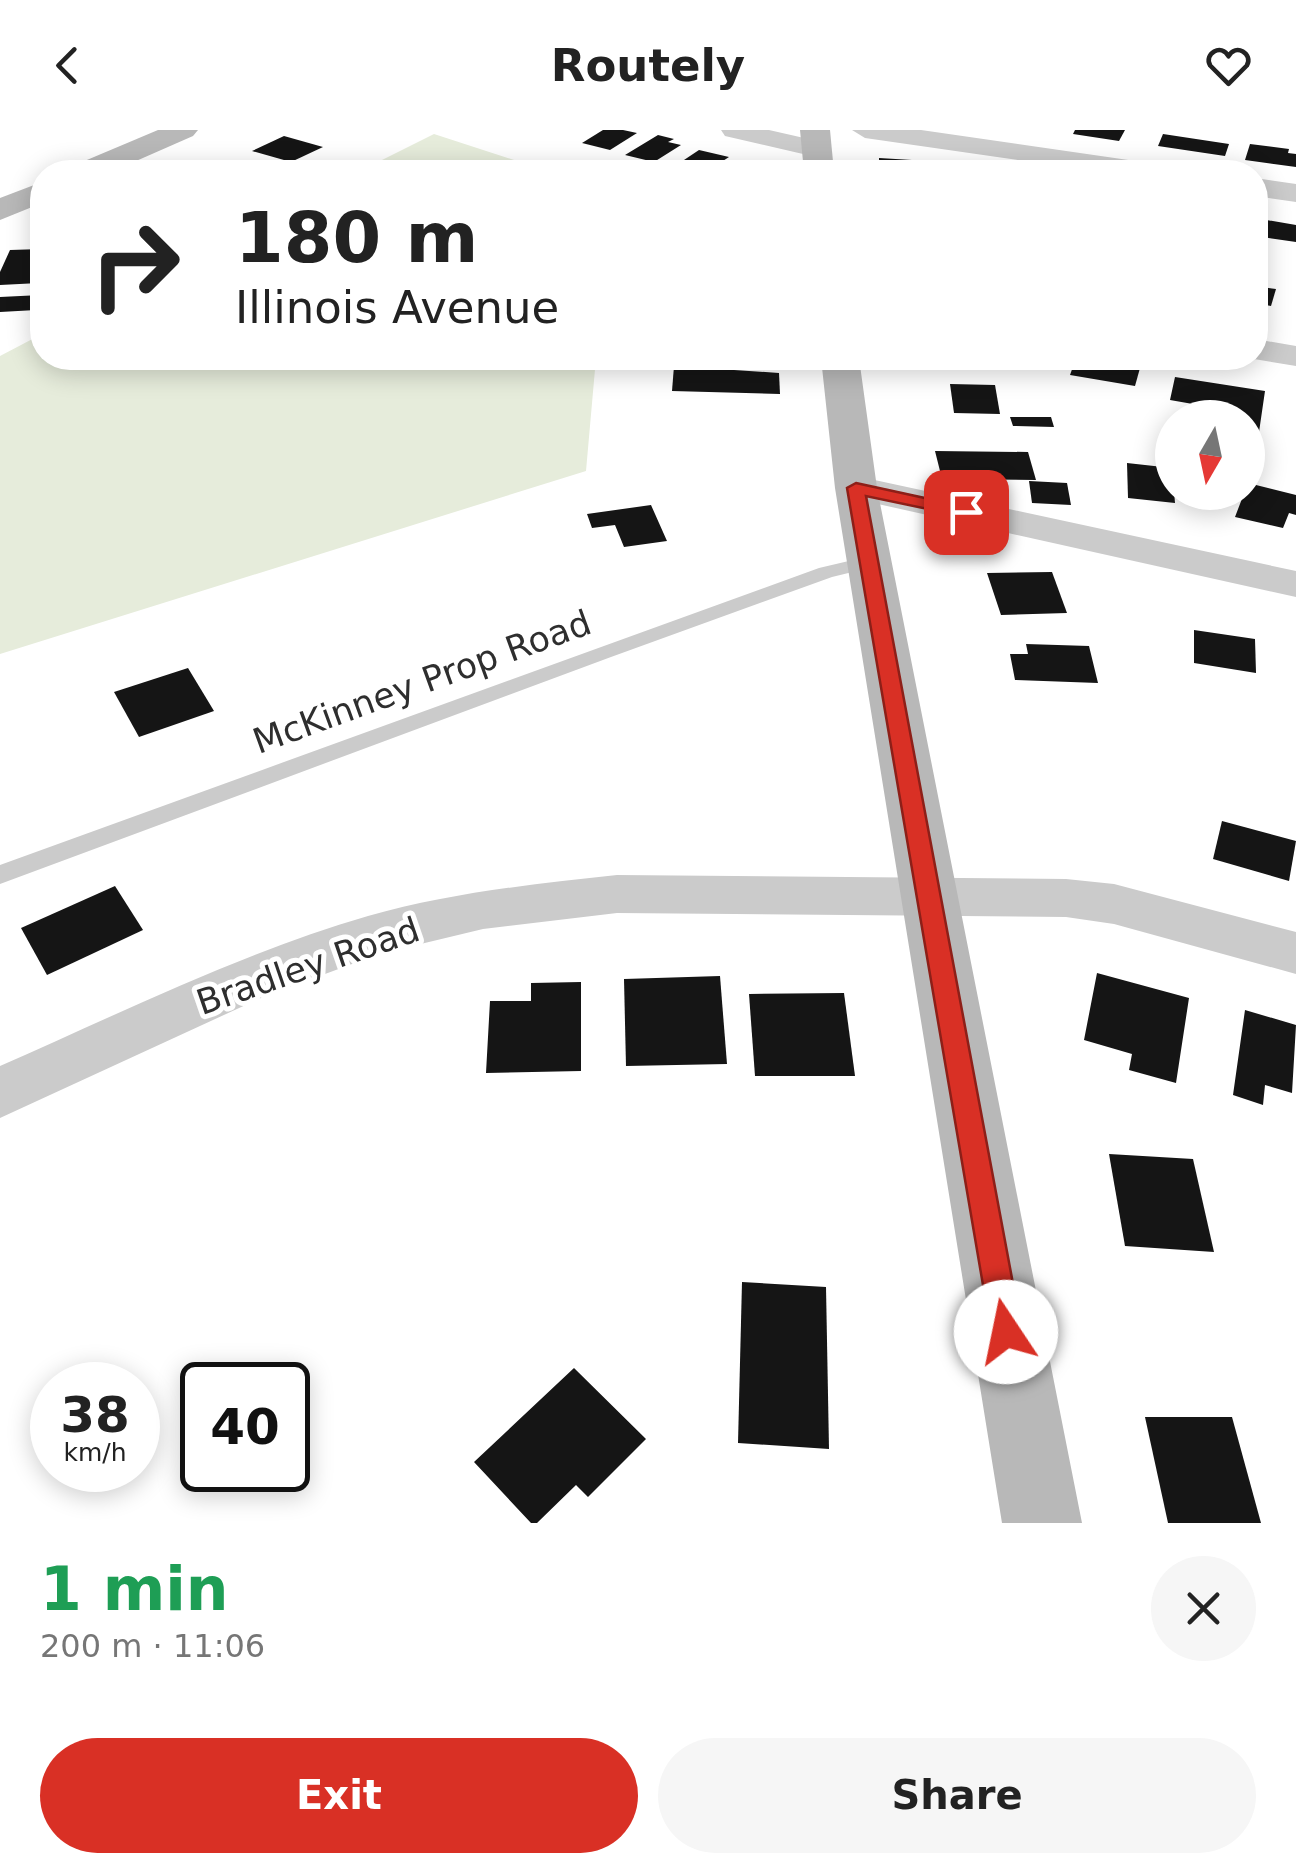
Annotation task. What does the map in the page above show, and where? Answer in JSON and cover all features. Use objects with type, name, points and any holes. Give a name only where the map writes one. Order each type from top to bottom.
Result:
[{"type":"street","points":[[114,160],[183,130]]},
{"type":"street","points":[[734,130],[816,151]]},
{"type":"street","points":[[865,130],[1073,160]]},
{"type":"street","points":[[1268,189],[1296,194]]},
{"type":"street","points":[[0,210],[30,196]]},
{"type":"street","points":[[1268,351],[1296,356]]},
{"type":"street","points":[[841,370],[856,488],[1042,1523]]},
{"type":"street","points":[[856,488],[1296,584]]},
{"type":"street","name":"Bradley Road","points":[[0,1093],[243,982],[371,936],[483,909],[617,894],[1066,898],[1114,904],[1296,953]]},
{"type":"lane","name":"McKinney Prop Road","points":[[0,875],[602,652],[826,572],[870,562]]},
{"type":"green space","points":[[434,134],[514,160],[382,160]]},
{"type":"green space","points":[[30,340],[30,370],[595,370],[586,471],[0,654],[0,356]]},
{"type":"building","points":[[603,130],[637,133],[610,150],[582,143]]},
{"type":"building","points":[[1075,130],[1125,130],[1119,141],[1073,134]]},
{"type":"building","points":[[1163,134],[1229,144],[1225,156],[1158,146]]},
{"type":"building","points":[[658,135],[681,145],[657,160],[625,155]]},
{"type":"building","points":[[284,136],[323,147],[295,160],[252,151]]},
{"type":"building","points":[[1250,144],[1289,149],[1288,153],[1296,154],[1296,167],[1268,163],[1268,160],[1245,160]]},
{"type":"building","points":[[699,150],[729,157],[724,160],[684,160]]},
{"type":"building","points":[[1268,220],[1296,225],[1296,242],[1268,238]]},
{"type":"building","points":[[30,249],[30,283],[0,285],[0,272],[10,250]]},
{"type":"building","points":[[1268,288],[1276,289],[1268,305]]},
{"type":"building","points":[[30,296],[30,310],[0,312],[0,297]]},
{"type":"building","points":[[674,370],[779,373],[780,394],[672,391]]},
{"type":"building","points":[[1072,370],[1139,370],[1135,386],[1070,375]]},
{"type":"building","points":[[1175,377],[1265,391],[1264,400],[1170,400]]},
{"type":"building","points":[[950,384],[995,385],[1000,414],[954,413]]},
{"type":"building","points":[[1010,417],[1051,417],[1054,427],[1013,426]]},
{"type":"building","points":[[935,451],[1028,452],[1036,480],[942,479]]},
{"type":"building","points":[[1127,463],[1155,466],[1155,501],[1128,498]]},
{"type":"building","points":[[1029,481],[1067,483],[1071,505],[1032,503]]},
{"type":"building","points":[[1265,487],[1296,495],[1296,515],[1289,513],[1283,528],[1235,517],[1238,510],[1265,510]]},
{"type":"building","points":[[651,505],[667,541],[624,547],[615,525],[592,528],[587,514]]},
{"type":"building","points":[[1052,572],[1067,613],[1001,615],[987,573]]},
{"type":"building","points":[[1194,630],[1255,639],[1256,673],[1194,663]]},
{"type":"building","points":[[1026,644],[1089,646],[1098,683],[1015,680],[1010,654],[1028,654]]},
{"type":"building","points":[[188,668],[214,711],[139,737],[114,692]]},
{"type":"building","points":[[1222,821],[1296,841],[1289,881],[1213,859]]},
{"type":"building","points":[[115,886],[143,930],[47,975],[21,928]]},
{"type":"building","points":[[1097,973],[1189,998],[1176,1083],[1129,1070],[1132,1054],[1084,1040]]},
{"type":"building","points":[[720,976],[727,1064],[626,1066],[624,979]]},
{"type":"building","points":[[581,982],[581,1071],[486,1073],[490,1001],[531,1001],[531,983]]},
{"type":"building","points":[[844,993],[855,1076],[755,1076],[749,994]]},
{"type":"building","points":[[1245,1010],[1296,1025],[1292,1093],[1265,1085],[1263,1105],[1233,1095]]},
{"type":"building","points":[[1109,1154],[1193,1159],[1214,1252],[1125,1246]]},
{"type":"building","points":[[742,1282],[826,1287],[829,1449],[738,1443]]},
{"type":"building","points":[[574,1368],[646,1439],[588,1497],[576,1485],[537,1523],[531,1523],[474,1462]]},
{"type":"building","points":[[1145,1417],[1232,1417],[1261,1523],[1168,1523]]},
{"type":"route","points":[[966,512],[856,488],[1006,1332]]}]
